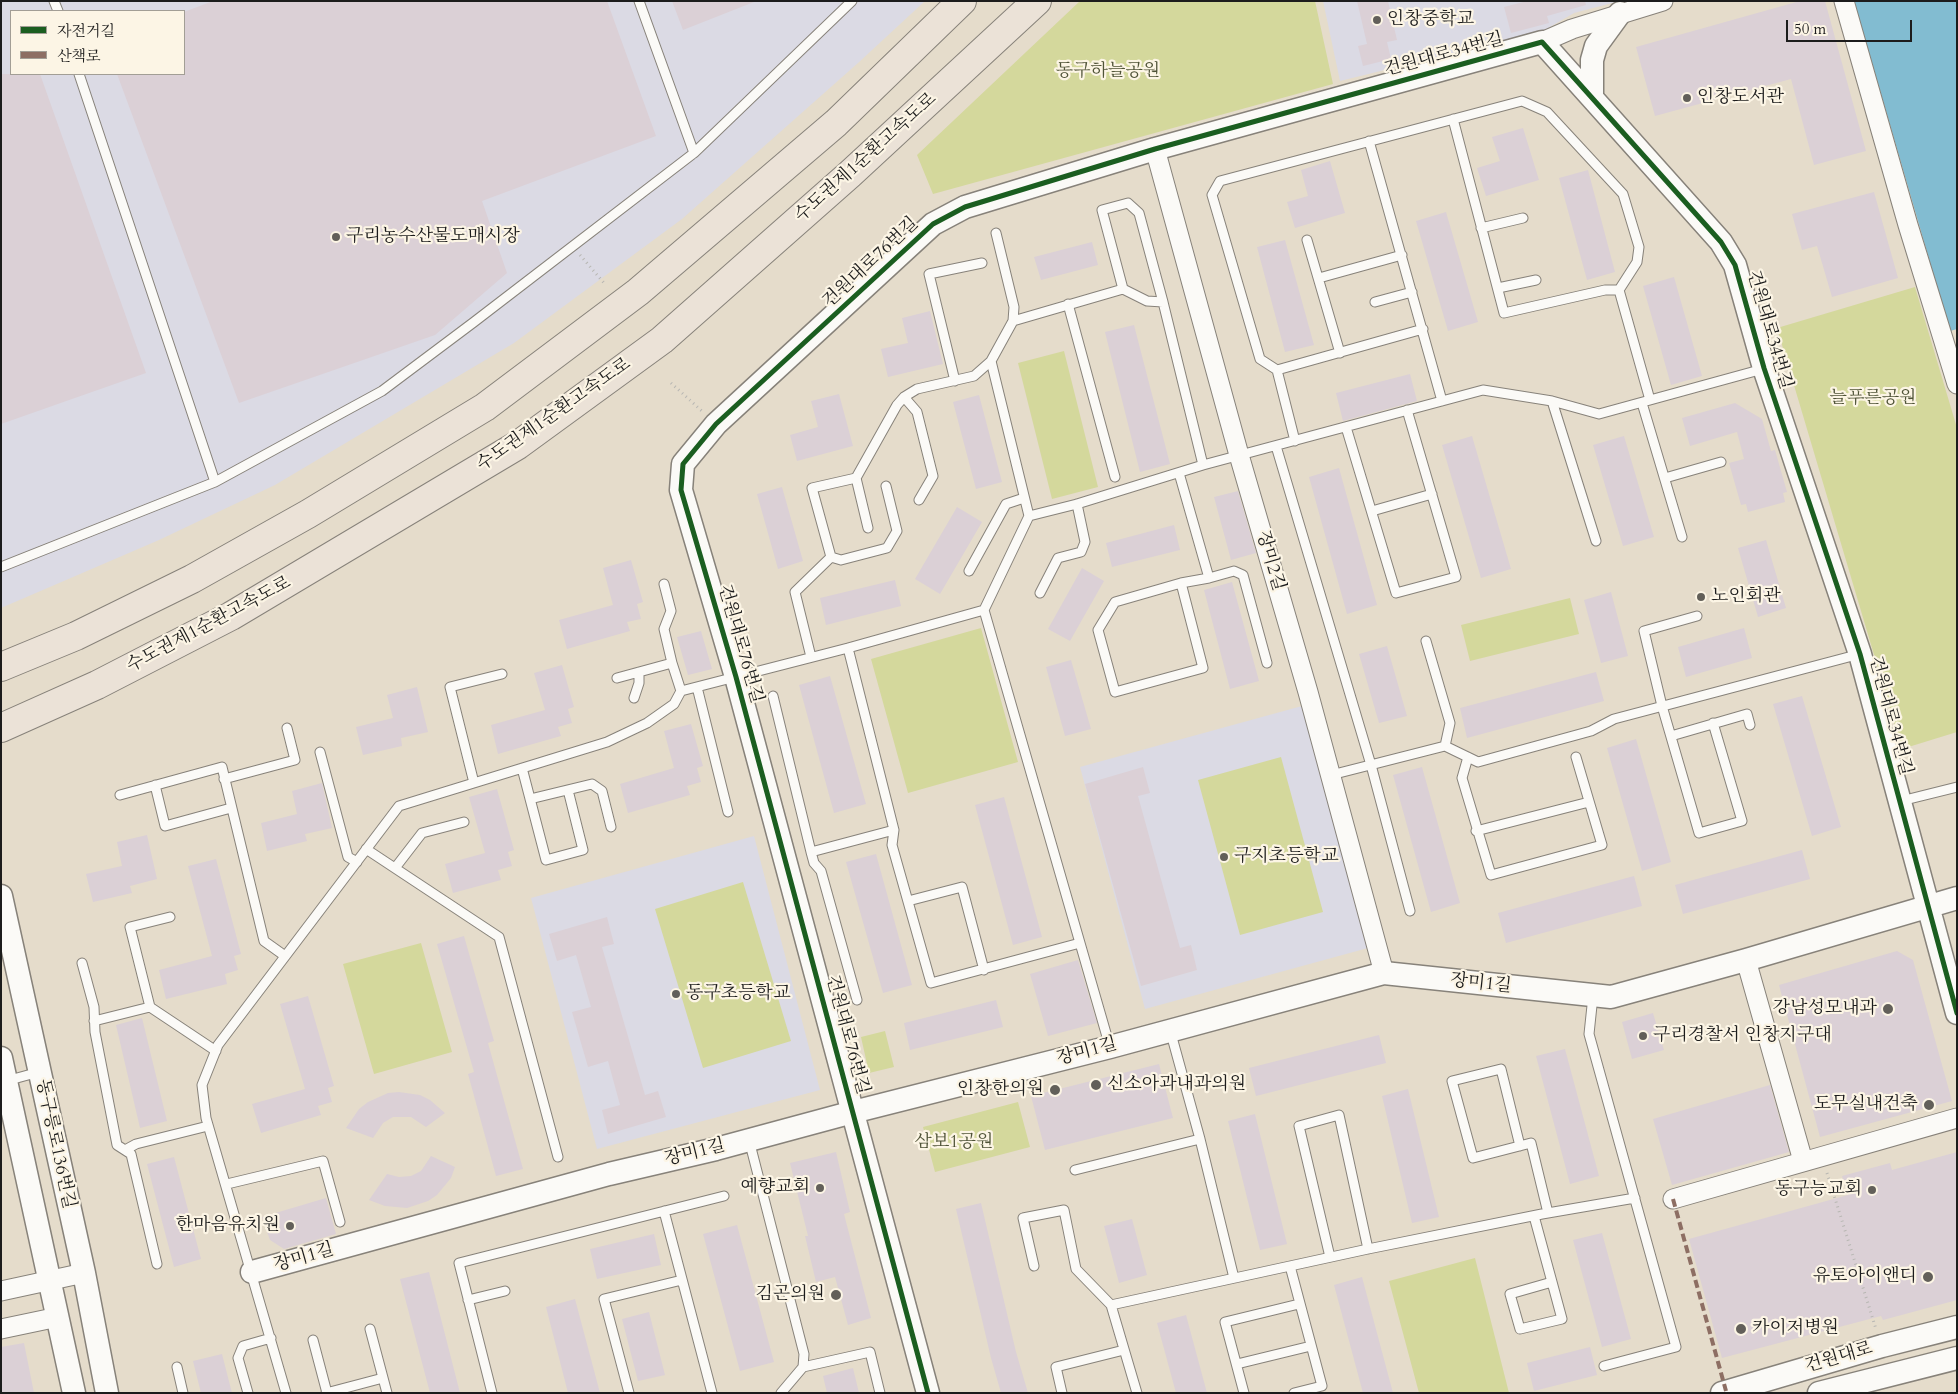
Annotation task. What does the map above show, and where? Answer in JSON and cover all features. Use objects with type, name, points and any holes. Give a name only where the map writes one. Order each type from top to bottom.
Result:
[{"type":"highway","points":[[1,667],[76,636],[192,579],[308,514],[485,407],[638,292],[836,122],[962,1]]},
{"type":"highway","name":"수도권제1순환고속도로","points":[[1,728],[97,685],[231,616],[518,445],[662,340],[850,174],[1037,1]]},
{"type":"street","points":[[1542,42],[1572,29],[1664,1]]},
{"type":"street","points":[[1844,1],[1898,175],[1957,384]]},
{"type":"street","points":[[1592,97],[1591,67],[1596,46],[1620,13]]},
{"type":"street","name":"건원대로34번길","points":[[1155,149],[1542,42],[1721,242],[1735,265],[1764,368],[1860,654],[1898,802],[1957,1013]]},
{"type":"street","name":"건원대로76번길","points":[[928,1393],[736,676],[681,490],[684,464],[716,424],[932,224],[964,207],[1155,149]]},
{"type":"street","name":"장미2길","points":[[1155,149],[1239,455],[1308,692],[1384,973]]},
{"type":"street","name":"동구릉로136번길","points":[[1,896],[84,1273],[107,1393]]},
{"type":"street","points":[[1927,907],[1957,898]]},
{"type":"street","name":"장미1길","points":[[252,1272],[609,1174],[1110,1047],[1384,973],[1593,996],[1611,996],[1746,960],[1927,907]]},
{"type":"street","points":[[1746,960],[1803,1161]]},
{"type":"street","name":"동구릉로136번길","points":[[1,1058],[4,1081],[74,1393]]},
{"type":"street","points":[[1673,1199],[1957,1118]]},
{"type":"street","points":[[1,1291],[84,1273]]},
{"type":"street","points":[[1,1329],[58,1317]]},
{"type":"street","name":"건원대로","points":[[1722,1393],[1882,1346],[1957,1327]]},
{"type":"street","name":"건원대로","points":[[1819,1393],[1957,1358]]},
{"type":"lane","points":[[639,1],[694,153]]},
{"type":"lane","points":[[1,567],[215,482],[382,391],[694,153],[852,1]]},
{"type":"lane","points":[[79,75],[215,482]]},
{"type":"lane","points":[[1295,441],[1277,370],[1260,360],[1212,196],[1220,180],[1522,101],[1547,112],[1623,194],[1639,248],[1637,262],[1619,290],[1665,478],[1682,537]]},
{"type":"lane","points":[[1452,119],[1504,313],[1605,290],[1619,290]]},
{"type":"lane","points":[[1369,142],[1442,401]]},
{"type":"lane","points":[[1123,289],[1102,210],[1128,203],[1139,213],[1203,465]]},
{"type":"lane","points":[[1482,228],[1523,218]]},
{"type":"lane","points":[[868,528],[856,478],[904,396],[917,389],[974,376],[991,361],[1013,321],[1014,307],[996,233]]},
{"type":"lane","points":[[1307,240],[1340,352]]},
{"type":"lane","points":[[1319,278],[1402,256]]},
{"type":"lane","points":[[955,381],[930,274],[982,263]]},
{"type":"lane","points":[[1498,288],[1536,280]]},
{"type":"lane","points":[[1013,321],[1123,289],[1147,301],[1163,302]]},
{"type":"lane","points":[[1375,302],[1412,292]]},
{"type":"lane","points":[[1068,304],[1115,477]]},
{"type":"lane","points":[[1277,370],[1423,329]]},
{"type":"lane","points":[[991,361],[1029,516],[984,610],[1110,1047]]},
{"type":"lane","points":[[1029,516],[1077,504],[1239,455],[1483,390],[1552,401],[1599,414],[1764,368]]},
{"type":"lane","points":[[904,396],[917,412],[933,476],[919,500]]},
{"type":"lane","points":[[1552,401],[1596,541]]},
{"type":"lane","points":[[1346,427],[1396,593],[1456,577],[1407,410]]},
{"type":"lane","points":[[1276,446],[1371,765],[1410,911]]},
{"type":"lane","points":[[1665,478],[1721,462]]},
{"type":"lane","points":[[1179,473],[1208,578]]},
{"type":"lane","points":[[831,557],[812,488],[856,478]]},
{"type":"lane","points":[[831,557],[841,560],[887,548],[897,531],[886,486]]},
{"type":"lane","points":[[1372,511],[1432,494]]},
{"type":"lane","points":[[969,571],[1006,504],[1024,498]]},
{"type":"lane","points":[[1040,593],[1058,558],[1081,552],[1085,542],[1077,504]]},
{"type":"lane","points":[[811,657],[794,592],[831,557]]},
{"type":"lane","points":[[1181,583],[1204,668],[1115,692],[1098,630],[1115,602],[1181,583],[1234,572],[1243,575],[1267,663]]},
{"type":"lane","points":[[286,1393],[227,1184],[208,1126],[202,1085],[218,1045],[399,806],[607,742],[647,723],[674,704],[681,691],[664,629],[671,611],[664,584]]},
{"type":"lane","points":[[681,691],[848,648],[984,610]]},
{"type":"lane","points":[[1697,616],[1644,631],[1662,706],[1699,833],[1742,821],[1713,723]]},
{"type":"lane","points":[[1426,641],[1450,723],[1445,746]]},
{"type":"lane","points":[[848,648],[894,830],[892,845],[931,983],[1080,943]]},
{"type":"lane","points":[[1330,775],[1445,746],[1478,762],[1591,730],[1614,719],[1860,654]]},
{"type":"lane","points":[[617,678],[672,663]]},
{"type":"lane","points":[[634,698],[639,683],[639,672]]},
{"type":"lane","points":[[474,782],[450,687],[502,674]]},
{"type":"lane","points":[[697,687],[728,812]]},
{"type":"lane","points":[[773,696],[814,863],[821,871],[856,1000]]},
{"type":"lane","points":[[1671,736],[1747,714],[1750,724]]},
{"type":"lane","points":[[224,778],[295,760],[287,728]]},
{"type":"lane","points":[[320,752],[348,857],[357,862]]},
{"type":"lane","points":[[1468,757],[1462,778],[1476,831],[1491,875],[1602,845],[1576,757]]},
{"type":"lane","points":[[120,795],[222,767],[264,940],[286,956]]},
{"type":"lane","points":[[522,768],[546,860],[583,850],[568,790]]},
{"type":"lane","points":[[530,799],[592,784],[602,791],[611,827]]},
{"type":"lane","points":[[155,785],[165,826],[231,808]]},
{"type":"lane","points":[[1898,802],[1957,787]]},
{"type":"lane","points":[[1476,831],[1589,802]]},
{"type":"lane","points":[[395,868],[422,833],[464,822]]},
{"type":"lane","points":[[811,852],[894,830]]},
{"type":"lane","points":[[366,850],[500,937],[558,1157]]},
{"type":"lane","points":[[908,901],[962,887],[984,970]]},
{"type":"lane","points":[[170,917],[130,927],[150,1008],[216,1051]]},
{"type":"lane","points":[[82,963],[94,1008],[94,1021],[118,1145],[131,1154],[157,1264]]},
{"type":"lane","points":[[1593,996],[1589,1034],[1676,1347],[1604,1366]]},
{"type":"lane","points":[[94,1021],[150,1008]]},
{"type":"lane","points":[[1170,1030],[1200,1139],[1234,1278]]},
{"type":"lane","points":[[1520,1146],[1501,1069],[1452,1081],[1473,1158],[1520,1146],[1531,1143],[1548,1213]]},
{"type":"lane","points":[[4,1081],[40,1072]]},
{"type":"lane","points":[[1330,1257],[1299,1126],[1339,1115],[1368,1249]]},
{"type":"lane","points":[[125,1150],[136,1144],[208,1126]]},
{"type":"lane","points":[[1075,1170],[1200,1139]]},
{"type":"lane","points":[[748,1140],[804,1354],[803,1367],[781,1393]]},
{"type":"lane","points":[[227,1184],[322,1161],[340,1222]]},
{"type":"lane","points":[[492,1393],[459,1263],[724,1196]]},
{"type":"lane","points":[[1111,1305],[1368,1249],[1548,1213],[1635,1198]]},
{"type":"lane","points":[[1034,1266],[1023,1218],[1064,1210],[1076,1269],[1111,1305],[1136,1393]]},
{"type":"lane","points":[[664,1211],[712,1393]]},
{"type":"lane","points":[[1534,1216],[1552,1282],[1562,1319],[1520,1330],[1510,1294],[1552,1282]]},
{"type":"lane","points":[[1290,1266],[1322,1386],[1294,1393]]},
{"type":"lane","points":[[630,1393],[604,1299],[682,1280]]},
{"type":"lane","points":[[468,1300],[505,1291]]},
{"type":"lane","points":[[1244,1393],[1225,1322],[1299,1304]]},
{"type":"lane","points":[[370,1329],[387,1393]]},
{"type":"lane","points":[[248,1393],[238,1358],[243,1346],[271,1338]]},
{"type":"lane","points":[[313,1340],[327,1393],[383,1378]]},
{"type":"lane","points":[[1237,1364],[1311,1346]]},
{"type":"lane","points":[[1062,1393],[1056,1367],[1124,1350]]},
{"type":"lane","points":[[803,1367],[870,1352],[880,1393]]},
{"type":"lane","points":[[177,1367],[183,1393]]},
{"type":"path","points":[[572,246],[604,283]]},
{"type":"path","points":[[671,383],[716,424]]},
{"type":"path","points":[[1821,1156],[1882,1346]]},
{"type":"shaded area","name":"구리농수산물도매시장","points":[[1,1],[925,1],[682,219],[514,343],[275,485],[159,540],[1,608]]},
{"type":"shaded area","points":[[1323,1],[1620,1],[1574,13],[1543,31],[1340,81]]},
{"type":"shaded area","name":"구지초등학교","points":[[1302,706],[1368,948],[1145,1009],[1080,767]]},
{"type":"shaded area","name":"동구초등학교","points":[[754,836],[820,1090],[597,1149],[531,898]]},
{"type":"green space","name":"동구하늘공원","points":[[1080,1],[1315,1],[1333,84],[933,194],[917,155]]},
{"type":"green space","name":"늘푸른공원","points":[[1915,287],[1957,428],[1957,732],[1902,749],[1777,328]]},
{"type":"green space","points":[[1064,351],[1098,487],[1052,499],[1018,363]]},
{"type":"green space","points":[[1570,598],[1579,634],[1470,661],[1461,625]]},
{"type":"green space","points":[[981,628],[1018,762],[908,793],[871,659]]},
{"type":"green space","points":[[1281,757],[1323,912],[1240,935],[1198,780]]},
{"type":"green space","points":[[743,882],[791,1041],[703,1068],[655,909]]},
{"type":"green space","points":[[421,943],[452,1052],[374,1074],[343,964]]},
{"type":"green space","points":[[885,1031],[894,1067],[869,1073],[861,1037]]},
{"type":"green space","name":"삼보1공원","points":[[1018,1102],[1030,1147],[935,1172],[923,1127]]},
{"type":"green space","points":[[1475,1258],[1509,1393],[1419,1393],[1389,1281]]},
{"type":"water","points":[[1854,1],[1957,1],[1957,329],[1950,331]]},
{"type":"building","name":"구리농수산물도매시장","points":[[213,1],[607,1],[656,136],[482,201],[507,273],[435,335],[239,403],[117,75],[185,75],[185,12]]},
{"type":"building","points":[[672,1],[754,1],[754,2],[683,30]]},
{"type":"building","name":"인창중학교","points":[[1357,1],[1388,1],[1397,40],[1387,42],[1391,59],[1363,66],[1358,46],[1367,44]]},
{"type":"building","points":[[1527,1],[1585,1],[1586,5],[1547,16],[1549,23],[1511,33],[1504,7]]},
{"type":"building","name":"인창도서관","points":[[1800,1],[1825,1],[1866,151],[1814,165],[1791,79],[1655,116],[1636,47]]},
{"type":"building","points":[[1,74],[40,75],[146,373],[1,424]]},
{"type":"building","points":[[1523,128],[1539,180],[1486,196],[1477,168],[1500,161],[1492,137]]},
{"type":"building","points":[[1330,161],[1345,213],[1295,228],[1287,202],[1308,196],[1301,170]]},
{"type":"building","points":[[1588,170],[1615,272],[1587,280],[1559,178]]},
{"type":"building","points":[[1874,192],[1898,278],[1832,297],[1817,246],[1802,250],[1792,214]]},
{"type":"building","points":[[1446,212],[1478,322],[1448,331],[1416,221]]},
{"type":"building","points":[[1285,240],[1314,345],[1285,352],[1257,247]]},
{"type":"building","points":[[1092,242],[1098,265],[1041,280],[1034,257]]},
{"type":"building","points":[[1674,277],[1702,376],[1671,385],[1643,286]]},
{"type":"building","points":[[930,311],[943,364],[888,377],[881,349],[908,343],[902,318]]},
{"type":"building","points":[[1134,325],[1170,464],[1140,472],[1105,332]]},
{"type":"building","points":[[1410,374],[1417,401],[1343,421],[1336,393]]},
{"type":"building","points":[[839,394],[853,446],[797,461],[790,435],[818,427],[811,401]]},
{"type":"building","points":[[979,395],[1002,482],[976,489],[953,402]]},
{"type":"building","points":[[1735,403],[1762,419],[1771,451],[1775,450],[1787,492],[1783,493],[1785,502],[1748,512],[1746,504],[1741,505],[1729,463],[1744,459],[1737,432],[1690,446],[1682,418]]},
{"type":"building","points":[[1472,436],[1511,569],[1481,578],[1442,445]]},
{"type":"building","points":[[1624,436],[1654,537],[1623,546],[1593,445]]},
{"type":"building","points":[[1339,468],[1377,605],[1347,614],[1309,477]]},
{"type":"building","points":[[782,487],[803,561],[778,569],[757,494]]},
{"type":"building","points":[[1238,491],[1256,553],[1231,560],[1214,497]]},
{"type":"building","points":[[957,507],[982,522],[940,594],[915,579]]},
{"type":"building","points":[[1174,525],[1180,550],[1112,567],[1106,543]]},
{"type":"building","points":[[1766,540],[1786,608],[1758,617],[1738,548]]},
{"type":"building","points":[[631,560],[643,602],[637,604],[641,619],[627,622],[630,631],[567,649],[559,620],[613,605],[603,568]]},
{"type":"building","points":[[1082,568],[1104,581],[1070,641],[1048,629]]},
{"type":"building","points":[[895,580],[901,606],[826,625],[820,598]]},
{"type":"building","points":[[1232,582],[1259,681],[1230,689],[1204,590]]},
{"type":"building","points":[[1611,592],[1628,656],[1601,663],[1584,600]]},
{"type":"building","points":[[1744,628],[1752,658],[1686,677],[1678,647]]},
{"type":"building","points":[[701,631],[712,669],[688,675],[677,637]]},
{"type":"building","points":[[1387,646],[1407,716],[1379,723],[1359,654]]},
{"type":"building","points":[[1071,660],[1091,729],[1065,736],[1046,667]]},
{"type":"building","points":[[562,665],[574,707],[568,709],[572,723],[558,727],[561,736],[498,754],[491,725],[545,710],[534,673]]},
{"type":"building","points":[[1596,672],[1604,701],[1467,738],[1460,708]]},
{"type":"building","points":[[830,676],[866,804],[834,813],[799,685]]},
{"type":"building","points":[[417,687],[428,732],[401,738],[402,746],[363,755],[356,727],[393,718],[387,695]]},
{"type":"building","points":[[1802,696],[1841,827],[1812,836],[1773,704]]},
{"type":"building","points":[[691,724],[703,766],[697,768],[701,782],[687,786],[690,795],[628,813],[620,784],[674,768],[664,731]]},
{"type":"building","points":[[1636,739],[1671,862],[1642,871],[1607,748]]},
{"type":"building","points":[[1143,767],[1150,793],[1138,796],[1180,948],[1191,945],[1197,970],[1141,986],[1085,784]]},
{"type":"building","points":[[1422,767],[1460,903],[1431,912],[1393,775]]},
{"type":"building","points":[[322,783],[332,828],[305,834],[307,841],[267,851],[261,823],[297,814],[292,791]]},
{"type":"building","points":[[497,789],[514,850],[508,852],[512,866],[498,870],[501,880],[453,893],[445,864],[485,853],[469,797]]},
{"type":"building","points":[[1004,797],[1042,937],[1013,945],[975,805]]},
{"type":"building","points":[[147,835],[157,879],[130,886],[132,893],[93,902],[86,874],[122,866],[117,842]]},
{"type":"building","points":[[1802,850],[1810,879],[1683,914],[1675,885]]},
{"type":"building","points":[[876,854],[912,985],[883,993],[846,862]]},
{"type":"building","points":[[216,859],[241,954],[234,956],[238,970],[225,974],[227,984],[166,999],[159,970],[212,956],[188,866]]},
{"type":"building","points":[[1634,876],[1642,906],[1506,943],[1498,913]]},
{"type":"building","points":[[607,917],[614,944],[602,947],[645,1095],[658,1091],[666,1117],[608,1134],[602,1110],[620,1105],[608,1061],[588,1067],[572,1012],[591,1007],[576,955],[557,961],[549,934]]},
{"type":"building","points":[[464,936],[494,1041],[488,1043],[523,1169],[496,1176],[468,1074],[474,1072],[437,944]]},
{"type":"building","points":[[1897,951],[1913,960],[1952,1101],[1820,1137],[1779,985]]},
{"type":"building","points":[[1078,960],[1097,1023],[1048,1036],[1030,974]]},
{"type":"building","points":[[308,996],[334,1086],[328,1088],[332,1102],[318,1106],[321,1115],[261,1133],[252,1104],[305,1089],[280,1004]]},
{"type":"building","points":[[996,1000],[1003,1027],[910,1050],[904,1023]]},
{"type":"building","name":"구리경찰서 인창지구대","points":[[1653,1013],[1664,1050],[1632,1059],[1622,1022]]},
{"type":"building","points":[[142,1018],[167,1121],[140,1128],[116,1025]]},
{"type":"building","points":[[1379,1035],[1386,1063],[1256,1096],[1249,1068]]},
{"type":"building","points":[[1565,1049],[1599,1176],[1570,1184],[1536,1056]]},
{"type":"building","points":[[1159,1064],[1173,1118],[1045,1150],[1031,1096]]},
{"type":"building","points":[[1770,1085],[1789,1152],[1672,1185],[1653,1119]]},
{"type":"building","points":[[1408,1089],[1439,1217],[1412,1223],[1382,1096]]},
{"type":"building","points":[[399,1092],[420,1095],[430,1100],[445,1113],[426,1127],[411,1117],[393,1117],[383,1123],[373,1138],[346,1128],[359,1109],[368,1102],[388,1093]]},
{"type":"building","points":[[1255,1114],[1287,1244],[1260,1250],[1228,1121]]},
{"type":"building","points":[[836,1152],[850,1212],[844,1214],[871,1318],[848,1325],[835,1277],[816,1282],[805,1236],[808,1236],[790,1163]]},
{"type":"building","points":[[1957,1152],[1957,1300],[1883,1320],[1881,1316],[1722,1358],[1689,1239],[1848,1195],[1842,1176],[1890,1163],[1892,1170]]},
{"type":"building","points":[[431,1156],[455,1167],[451,1178],[437,1195],[428,1201],[407,1208],[385,1206],[369,1200],[387,1174],[399,1177],[411,1176],[421,1171]]},
{"type":"building","points":[[174,1157],[201,1259],[174,1267],[147,1164]]},
{"type":"building","points":[[326,1198],[336,1234],[284,1249],[270,1240],[262,1217]]},
{"type":"building","points":[[981,1203],[1016,1352],[1028,1393],[1001,1393],[991,1358],[956,1209]]},
{"type":"building","points":[[1132,1219],[1147,1275],[1119,1283],[1104,1226]]},
{"type":"building","points":[[737,1225],[774,1362],[740,1371],[703,1234]]},
{"type":"building","points":[[1602,1233],[1631,1339],[1602,1347],[1573,1240]]},
{"type":"building","points":[[654,1234],[661,1265],[597,1279],[590,1249]]},
{"type":"building","points":[[429,1272],[460,1393],[430,1393],[400,1279]]},
{"type":"building","points":[[1362,1277],[1393,1393],[1363,1393],[1334,1285]]},
{"type":"building","points":[[575,1299],[600,1393],[568,1393],[546,1307]]},
{"type":"building","points":[[649,1312],[665,1375],[638,1381],[622,1319]]},
{"type":"building","points":[[1186,1315],[1207,1393],[1176,1393],[1157,1323]]},
{"type":"building","points":[[24,1343],[34,1393],[1,1393],[1,1347]]},
{"type":"building","points":[[1590,1347],[1597,1375],[1534,1391],[1527,1363]]},
{"type":"building","points":[[222,1354],[232,1393],[201,1393],[193,1361]]},
{"type":"building","points":[[853,1368],[859,1393],[827,1393],[823,1376]]},
{"type":"marked path","points":[[1673,1199],[1726,1391]]},
{"type":"cycle path","points":[[928,1393],[736,677],[681,490],[683,464],[716,424],[933,224],[965,207],[1155,149],[1542,42],[1721,242],[1735,265],[1764,368],[1860,654],[1957,1013]]},
{"type":"place","name":"인창중학교","points":[[1377,20]]},
{"type":"place","name":"인창도서관","points":[[1687,98]]},
{"type":"place","name":"구리농수산물도매시장","points":[[336,237]]},
{"type":"place","name":"노인회관","points":[[1701,597]]},
{"type":"place","name":"구지초등학교","points":[[1224,857]]},
{"type":"place","name":"동구초등학교","points":[[676,994]]},
{"type":"place","name":"강남성모내과","points":[[1888,1009]]},
{"type":"place","name":"구리경찰서 인창지구대","points":[[1643,1036]]},
{"type":"place","name":"신소아과내과의원","points":[[1096,1085]]},
{"type":"place","name":"인창한의원","points":[[1055,1090]]},
{"type":"place","name":"도무실내건축","points":[[1929,1105]]},
{"type":"place","name":"예향교회","points":[[820,1188]]},
{"type":"place","name":"동구능교회","points":[[1872,1190]]},
{"type":"place","name":"한마음유치원","points":[[290,1226]]},
{"type":"place","name":"유토아이앤디","points":[[1928,1277]]},
{"type":"place","name":"김곤의원","points":[[836,1295]]},
{"type":"place","name":"카이저병원","points":[[1741,1329]]}]
